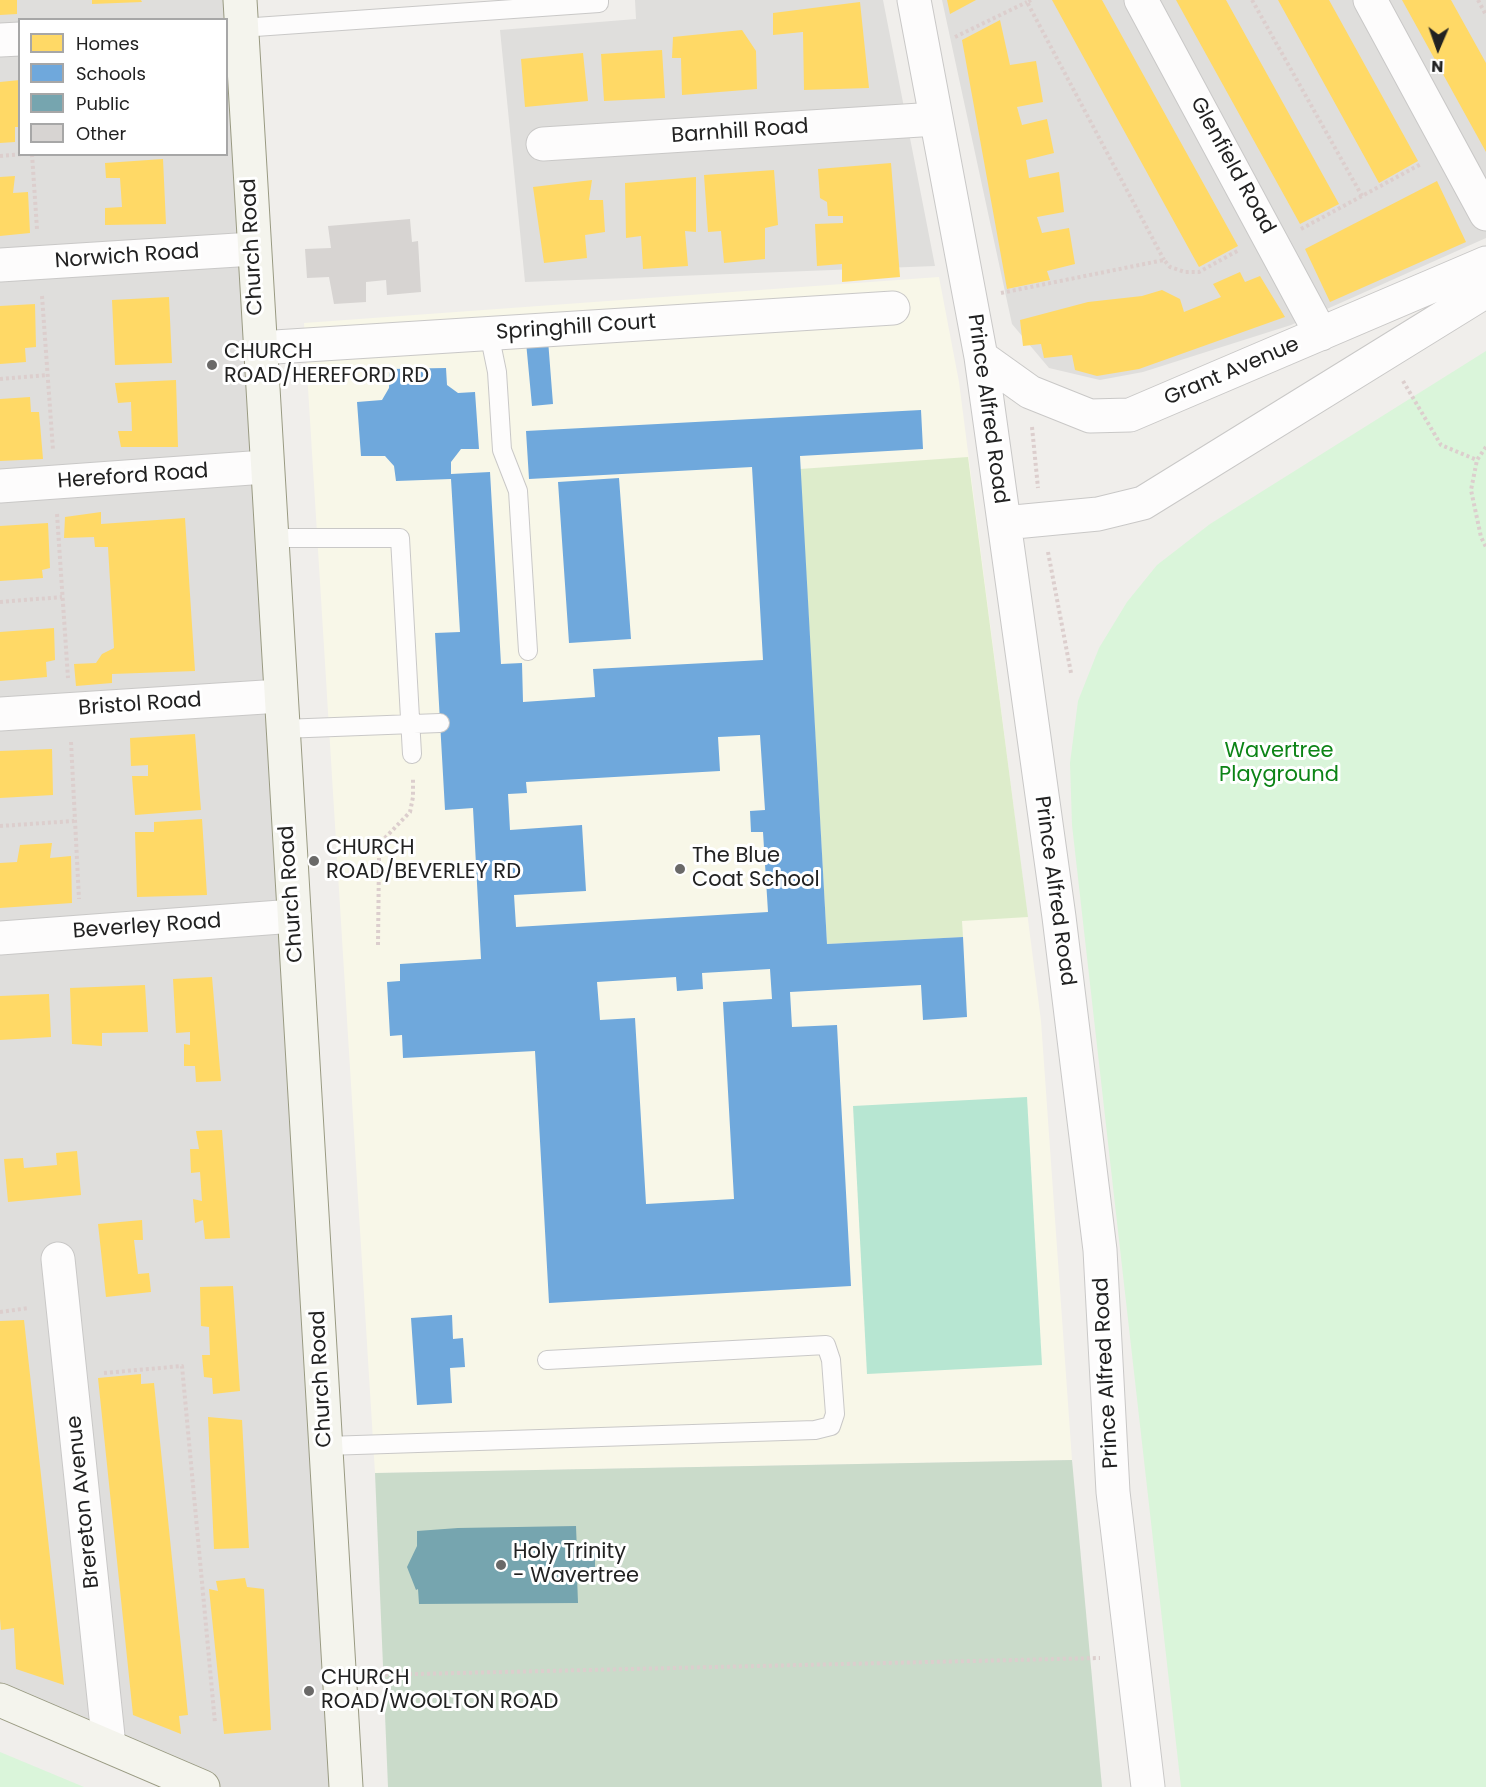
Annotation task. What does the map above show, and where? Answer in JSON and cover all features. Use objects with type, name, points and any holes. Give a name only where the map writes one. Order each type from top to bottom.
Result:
[{"type":"street","name":"Prince Alfred Road","points":[[914,0],[981,357],[1059,917],[1100,1250],[1113,1492],[1148,1787]]},
{"type":"street","name":"Glenfield Road","points":[[1141,0],[1321,334]]},
{"type":"street","points":[[1370,0],[1486,214]]},
{"type":"street","name":"Church Road","points":[[236,19],[253,249],[346,1787]]},
{"type":"street","points":[[0,40],[18,39]]},
{"type":"street","name":"Barnhill Road","points":[[543,144],[936,119]]},
{"type":"street","name":"Norwich Road","points":[[0,265],[253,249]]},
{"type":"street","name":"Grant Avenue","points":[[981,357],[1030,392],[1090,416],[1130,415],[1486,264]]},
{"type":"street","points":[[1004,523],[1098,514],[1143,502],[1486,291]]},
{"type":"street","name":"Springhill Court","points":[[259,348],[893,308]]},
{"type":"street","name":"Hereford Road","points":[[0,486],[266,467]]},
{"type":"street","name":"Bristol Road","points":[[0,714],[280,696]]},
{"type":"street","name":"Beverley Road","points":[[0,938],[294,916]]},
{"type":"street","name":"Brereton Avenue","points":[[58,1259],[109,1746]]},
{"type":"street","points":[[0,1700],[203,1787]]},
{"type":"lane","points":[[236,19],[599,3],[599,0]]},
{"type":"lane","points":[[489,333],[497,372],[502,450],[518,491],[528,651]]},
{"type":"lane","points":[[270,538],[400,538],[412,754]]},
{"type":"lane","points":[[282,729],[440,723]]},
{"type":"lane","points":[[326,1446],[815,1430],[831,1426],[835,1414],[831,1360],[826,1346],[547,1360]]},
{"type":"path","points":[[1252,0],[1362,196]]},
{"type":"path","points":[[1478,0],[1486,15]]},
{"type":"path","points":[[924,51],[1029,1],[1164,260],[1170,267],[1185,272],[1199,272],[1271,239],[1362,196],[1451,148]]},
{"type":"path","points":[[0,156],[18,155]]},
{"type":"path","points":[[32,156],[70,710],[74,821],[82,933]]},
{"type":"path","points":[[970,299],[1164,260]]},
{"type":"path","points":[[1387,354],[1441,445],[1478,460]]},
{"type":"path","points":[[0,379],[47,375]]},
{"type":"path","points":[[1486,447],[1478,460],[1471,489],[1481,537],[1486,547]]},
{"type":"path","points":[[0,602],[62,597]]},
{"type":"path","points":[[378,945],[380,858],[383,840],[410,812],[413,797],[412,754]]},
{"type":"path","points":[[0,826],[74,821]]},
{"type":"path","points":[[70,1376],[182,1366],[215,1723]]},
{"type":"path","points":[[339,1676],[1131,1658]]},
{"type":"shaded area","points":[[0,0],[240,0],[346,1787],[203,1787],[0,1701]]},
{"type":"shaded area","points":[[635,0],[883,0],[935,266],[525,282],[500,30],[636,19]]},
{"type":"shaded area","points":[[942,0],[1486,0],[1486,238],[1291,325],[1143,372],[1100,380],[1049,368],[1012,324]]},
{"type":"shaded area","name":"The Blue Coat School","points":[[939,277],[959,382],[1041,1021],[1072,1460],[375,1473],[304,323]]},
{"type":"green space","name":"Wavertree Playground","points":[[1486,351],[1486,1787],[1181,1787],[1072,825],[1070,763],[1078,701],[1099,648],[1127,602],[1157,565],[1210,524]]},
{"type":"green space","points":[[968,457],[1028,917],[962,921],[963,937],[827,944],[800,469]]},
{"type":"green space","points":[[1027,1097],[1042,1365],[867,1374],[853,1106]]},
{"type":"green space","points":[[1072,1460],[1102,1787],[388,1787],[375,1473]]},
{"type":"green space","points":[[0,1752],[84,1787],[0,1787]]},
{"type":"building: Homes","points":[[0,0],[17,0],[17,14],[0,15]]},
{"type":"building: Homes","points":[[92,0],[141,0],[142,2],[92,4]]},
{"type":"building: Homes","points":[[947,0],[976,0],[950,14]]},
{"type":"building: Homes","points":[[1052,0],[1102,0],[1238,246],[1199,267]]},
{"type":"building: Homes","points":[[1176,0],[1226,0],[1339,204],[1300,224]]},
{"type":"building: Homes","points":[[1278,0],[1329,0],[1418,161],[1379,183]]},
{"type":"building: Homes","points":[[1402,0],[1451,0],[1486,63],[1486,152]]},
{"type":"building: Homes","points":[[860,2],[869,88],[804,90],[803,32],[773,35],[773,13]]},
{"type":"building: Homes","points":[[1000,20],[1010,65],[1036,61],[1043,102],[1017,107],[1022,125],[1047,119],[1054,153],[1026,160],[1029,178],[1059,172],[1064,212],[1037,217],[1042,233],[1069,228],[1075,264],[1047,271],[1050,280],[1007,289],[962,40]]},
{"type":"building: Homes","points":[[742,30],[756,51],[757,89],[682,95],[681,58],[672,58],[673,37]]},
{"type":"building: Homes","points":[[662,50],[665,98],[604,101],[601,54]]},
{"type":"building: Homes","points":[[583,53],[588,101],[525,107],[521,59]]},
{"type":"building: Homes","points":[[18,80],[18,127],[15,127],[15,142],[0,143],[0,82]]},
{"type":"building: Homes","points":[[163,159],[166,224],[105,225],[105,208],[122,207],[120,178],[106,178],[105,163]]},
{"type":"building: Homes","points":[[891,163],[900,277],[842,282],[842,264],[817,266],[815,224],[843,223],[843,216],[828,216],[827,202],[820,198],[818,169]]},
{"type":"building: Homes","points":[[774,170],[778,225],[765,228],[765,259],[724,263],[721,231],[708,232],[704,175]]},
{"type":"building: Homes","points":[[15,176],[13,193],[28,192],[30,233],[0,236],[0,177]]},
{"type":"building: Homes","points":[[696,177],[696,232],[685,231],[688,266],[643,269],[641,236],[626,238],[625,183]]},
{"type":"building: Homes","points":[[592,180],[589,200],[603,200],[605,232],[585,235],[587,258],[544,263],[533,187]]},
{"type":"building: Homes","points":[[1437,181],[1466,242],[1330,302],[1305,249]]},
{"type":"building: Homes","points":[[1240,272],[1245,282],[1260,276],[1285,317],[1139,369],[1097,376],[1075,370],[1072,355],[1044,358],[1041,344],[1023,346],[1020,320],[1088,302],[1142,296],[1162,290],[1180,299],[1184,312],[1221,297],[1213,284]]},
{"type":"building: Homes","points":[[169,297],[172,363],[115,365],[112,300]]},
{"type":"building: Homes","points":[[35,304],[36,347],[25,348],[26,362],[0,364],[0,306]]},
{"type":"building: Homes","points":[[176,380],[178,447],[121,447],[118,431],[132,431],[131,402],[118,403],[115,383]]},
{"type":"building: Homes","points":[[30,397],[31,412],[39,412],[43,459],[0,461],[0,399]]},
{"type":"building: Homes","points":[[101,512],[101,524],[185,518],[195,671],[112,674],[112,683],[76,686],[74,664],[96,663],[102,654],[114,648],[108,547],[95,547],[94,537],[64,538],[65,517]]},
{"type":"building: Homes","points":[[48,523],[50,568],[42,570],[43,578],[0,581],[0,526]]},
{"type":"building: Homes","points":[[54,628],[55,660],[46,662],[47,677],[0,681],[0,632]]},
{"type":"building: Homes","points":[[195,734],[201,810],[135,815],[132,776],[148,776],[148,765],[131,766],[130,738]]},
{"type":"building: Homes","points":[[52,749],[53,795],[0,798],[0,751]]},
{"type":"building: Homes","points":[[202,819],[207,895],[137,897],[135,832],[154,832],[154,822]]},
{"type":"building: Homes","points":[[52,843],[50,858],[71,856],[72,903],[0,908],[0,863],[17,862],[20,845]]},
{"type":"building: Homes","points":[[212,977],[221,1081],[196,1082],[195,1066],[184,1066],[184,1044],[190,1045],[190,1032],[176,1033],[173,979]]},
{"type":"building: Homes","points":[[145,985],[148,1032],[102,1033],[102,1046],[72,1044],[70,988]]},
{"type":"building: Homes","points":[[49,994],[51,1037],[0,1040],[0,996]]},
{"type":"building: Homes","points":[[222,1130],[230,1238],[205,1239],[203,1220],[195,1223],[193,1199],[202,1201],[200,1172],[191,1173],[190,1149],[199,1149],[196,1131]]},
{"type":"building: Homes","points":[[77,1151],[81,1195],[8,1202],[4,1159],[23,1158],[24,1168],[57,1165],[56,1153]]},
{"type":"building: Homes","points":[[142,1220],[143,1240],[134,1240],[138,1274],[149,1273],[151,1292],[106,1297],[98,1224]]},
{"type":"building: Homes","points":[[233,1286],[240,1391],[213,1394],[212,1378],[204,1377],[202,1355],[210,1355],[209,1327],[201,1326],[200,1287]]},
{"type":"building: Homes","points":[[24,1320],[64,1685],[16,1669],[14,1628],[1,1630],[0,1321]]},
{"type":"building: Homes","points":[[141,1374],[141,1384],[154,1383],[188,1715],[179,1716],[181,1734],[133,1715],[98,1378]]},
{"type":"building: Homes","points":[[208,1417],[242,1420],[249,1548],[214,1549]]},
{"type":"building: Homes","points":[[245,1578],[247,1587],[264,1589],[271,1730],[224,1734],[209,1589],[218,1591],[216,1581]]},
{"type":"building: Schools","points":[[548,340],[553,404],[532,406],[526,342]]},
{"type":"building: Schools","points":[[446,368],[447,385],[458,393],[475,392],[479,449],[461,449],[451,462],[451,474],[490,472],[501,664],[522,663],[523,702],[595,697],[593,669],[763,660],[752,467],[529,479],[526,431],[921,410],[923,449],[800,456],[827,944],[963,937],[967,1017],[923,1020],[921,985],[790,992],[792,1027],[837,1025],[851,1286],[549,1303],[535,1051],[403,1058],[402,1035],[390,1036],[387,982],[400,981],[400,964],[481,959],[473,808],[445,810],[435,633],[460,632],[451,479],[396,481],[394,466],[385,456],[361,456],[357,402],[382,400],[389,388],[390,369]],"holes":[[[760,735],[765,810],[750,811],[751,832],[763,832],[768,912],[516,927],[514,895],[586,891],[582,825],[510,830],[508,794],[527,793],[526,782],[720,771],[718,737]],[[770,969],[772,999],[723,1002],[734,1199],[646,1204],[635,1018],[600,1020],[597,982],[676,977],[677,991],[703,989],[702,973]]]},
{"type":"building: Schools","points":[[619,478],[631,639],[569,643],[558,482]]},
{"type":"building: Schools","points":[[452,1315],[453,1339],[463,1338],[465,1367],[450,1368],[452,1403],[417,1405],[411,1318]]},
{"type":"building: Public","name":"Holy Trinity - Wavertree","points":[[576,1526],[577,1552],[595,1553],[595,1576],[577,1576],[578,1603],[419,1604],[418,1589],[416,1590],[407,1567],[417,1546],[417,1531]]},
{"type":"building: Other","points":[[410,219],[412,242],[418,241],[421,292],[387,295],[386,280],[366,282],[366,302],[334,304],[329,277],[307,278],[305,249],[331,248],[328,226]]},
{"type":"place","name":"CHURCH ROAD/HEREFORD RD","points":[[212,365]]},
{"type":"place","name":"CHURCH ROAD/BEVERLEY RD","points":[[314,861]]},
{"type":"place","name":"The Blue Coat School","points":[[680,869]]},
{"type":"place","name":"Holy Trinity - Wavertree","points":[[501,1565]]},
{"type":"place","name":"CHURCH ROAD/WOOLTON ROAD","points":[[309,1691]]}]
